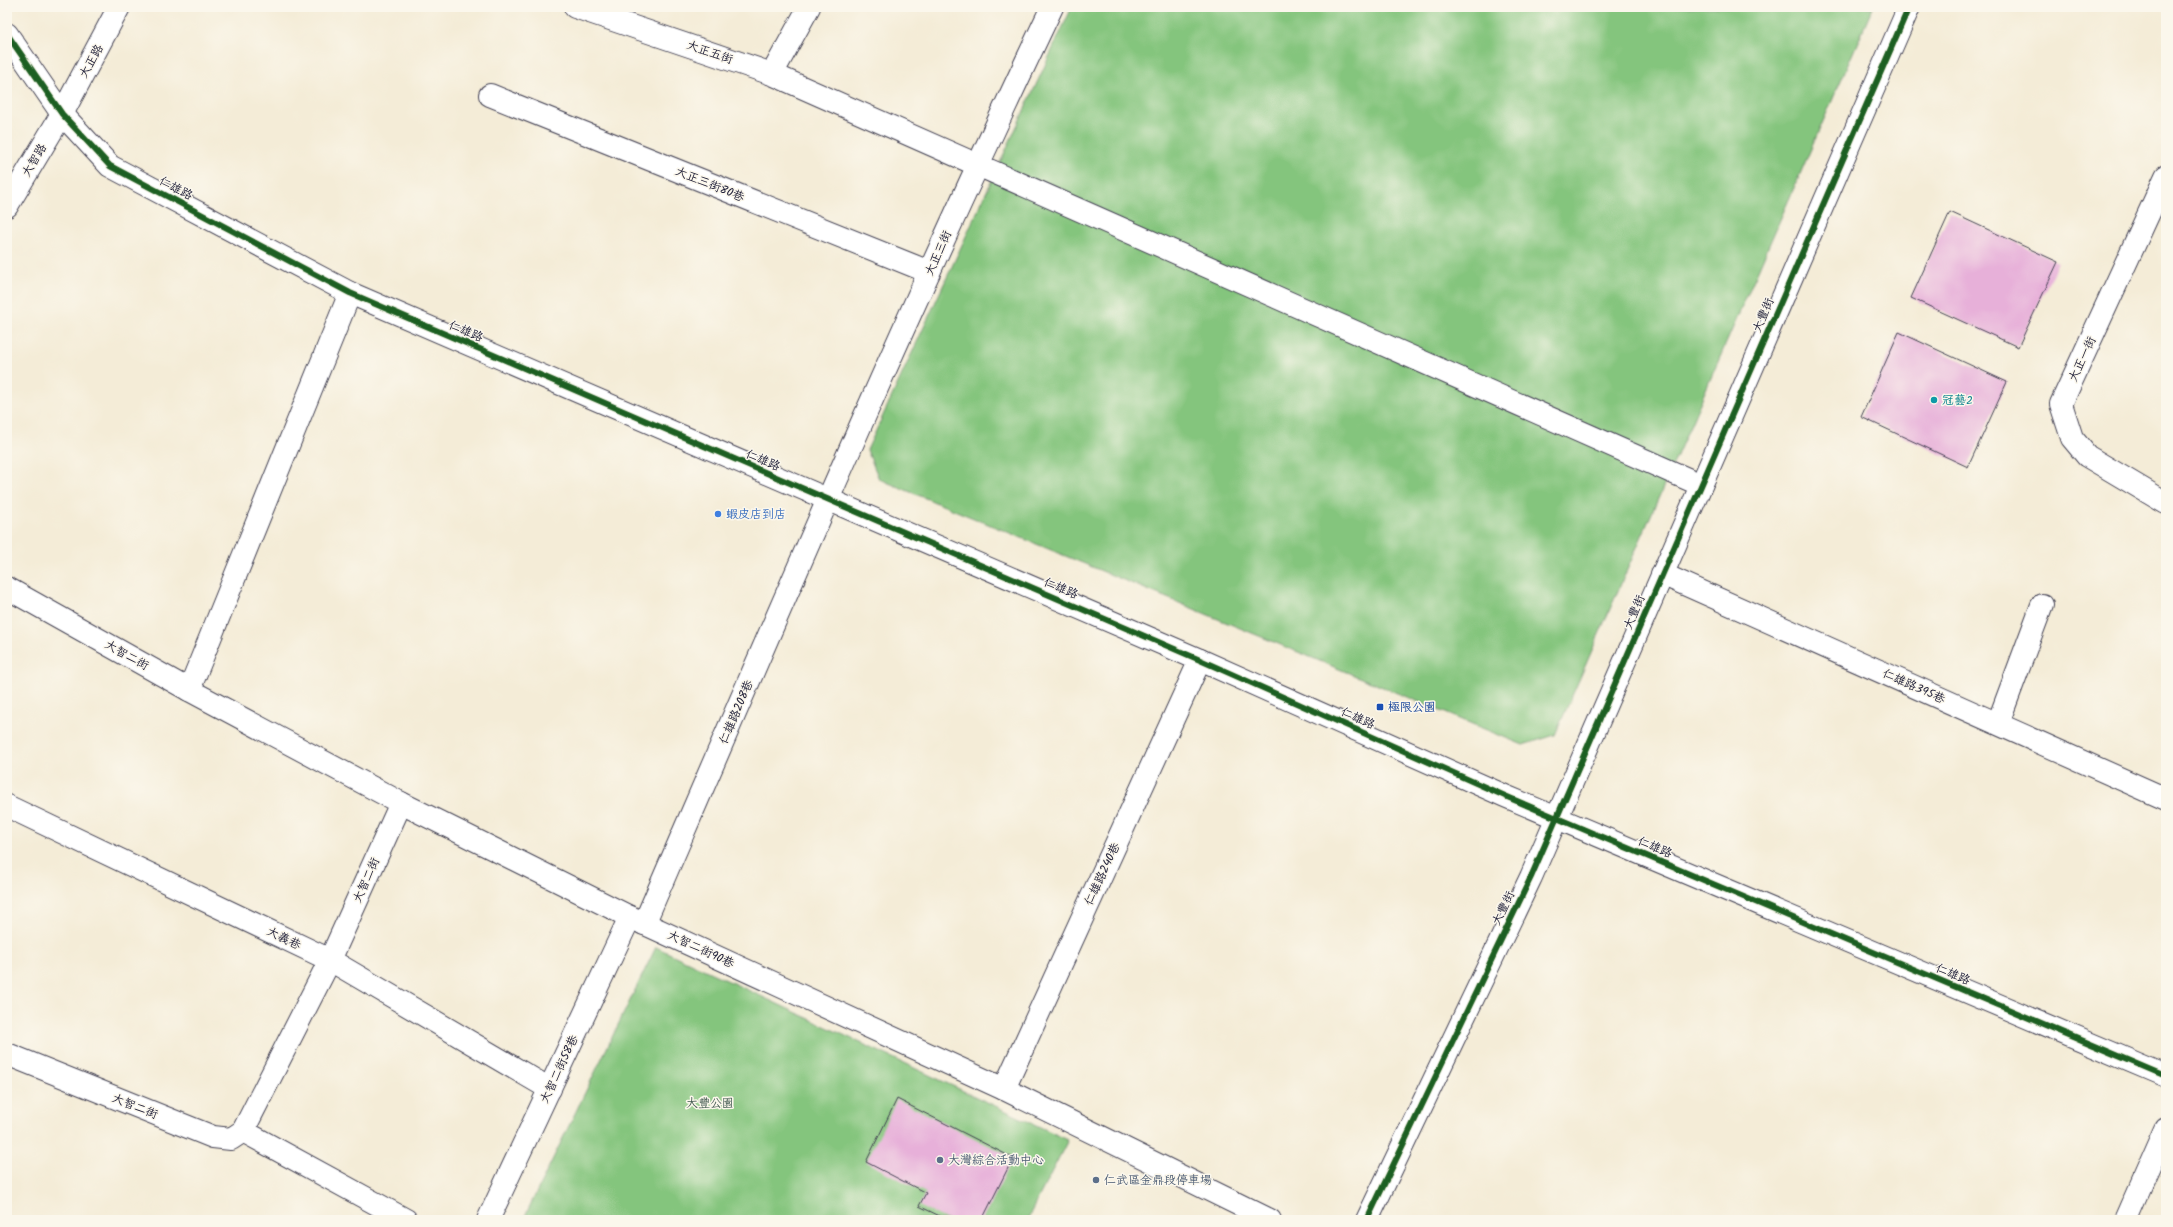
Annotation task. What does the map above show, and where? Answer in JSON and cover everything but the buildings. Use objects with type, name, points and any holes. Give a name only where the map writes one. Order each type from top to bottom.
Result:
[{"type":"street","name":"大正路","points":[[62,114],[119,7]]},
{"type":"street","name":"大正五街","points":[[575,7],[772,74],[1701,485]]},
{"type":"street","points":[[772,74],[809,7]]},
{"type":"street","name":"大正三街","points":[[827,500],[977,164],[1052,7]]},
{"type":"street","name":"大豐街","points":[[1367,1220],[1531,877],[1909,7]]},
{"type":"street","name":"仁雄路","points":[[7,34],[62,114],[110,166],[350,293],[1200,660],[1556,818],[2166,1076]]},
{"type":"street","name":"大正三街80巷","points":[[490,95],[929,272]]},
{"type":"street","name":"大智路","points":[[7,206],[62,114]]},
{"type":"street","name":"大正一街","points":[[2166,176],[2061,404],[2072,438],[2087,456],[2166,503]]},
{"type":"street","points":[[189,690],[350,293]]},
{"type":"street","name":"仁雄路208巷","points":[[637,920],[827,500]]},
{"type":"street","name":"仁雄路395巷","points":[[1662,574],[2166,799]]},
{"type":"street","name":"大智二街","points":[[7,588],[189,690],[401,803],[330,960],[243,1131],[231,1139],[214,1137],[7,1054]]},
{"type":"street","points":[[1998,723],[2042,605]]},
{"type":"street","name":"仁雄路240巷","points":[[1004,1089],[1200,660]]},
{"type":"street","name":"大智二街90巷","points":[[401,803],[637,920],[1004,1089],[1270,1220]]},
{"type":"street","name":"大義巷","points":[[7,806],[330,960],[550,1089]]},
{"type":"street","name":"大智二街58巷","points":[[488,1220],[550,1089],[637,920]]},
{"type":"street","points":[[2126,1220],[2166,1129]]},
{"type":"street","points":[[243,1131],[406,1220]]},
{"type":"green space","points":[[1072,7],[1873,7],[1555,735],[1523,745],[879,479],[867,450]]},
{"type":"green space","name":"大豐公園","points":[[656,947],[1068,1140],[1027,1220],[523,1220]]},
{"type":"cycle path","points":[[1367,1220],[1531,877],[1909,7]]},
{"type":"cycle path","points":[[7,34],[62,114],[110,166],[350,293],[1200,660],[1505,796],[2166,1076]]},
{"type":"place","name":"冠藝2","points":[[1934,400]]},
{"type":"place","name":"蝦皮店到店","points":[[718,514]]},
{"type":"place","name":"極限公園","points":[[1380,707]]},
{"type":"place","name":"大灣綜合活動中心","points":[[940,1160]]},
{"type":"place","name":"仁武區金鼎段停車場","points":[[1096,1180]]}]
